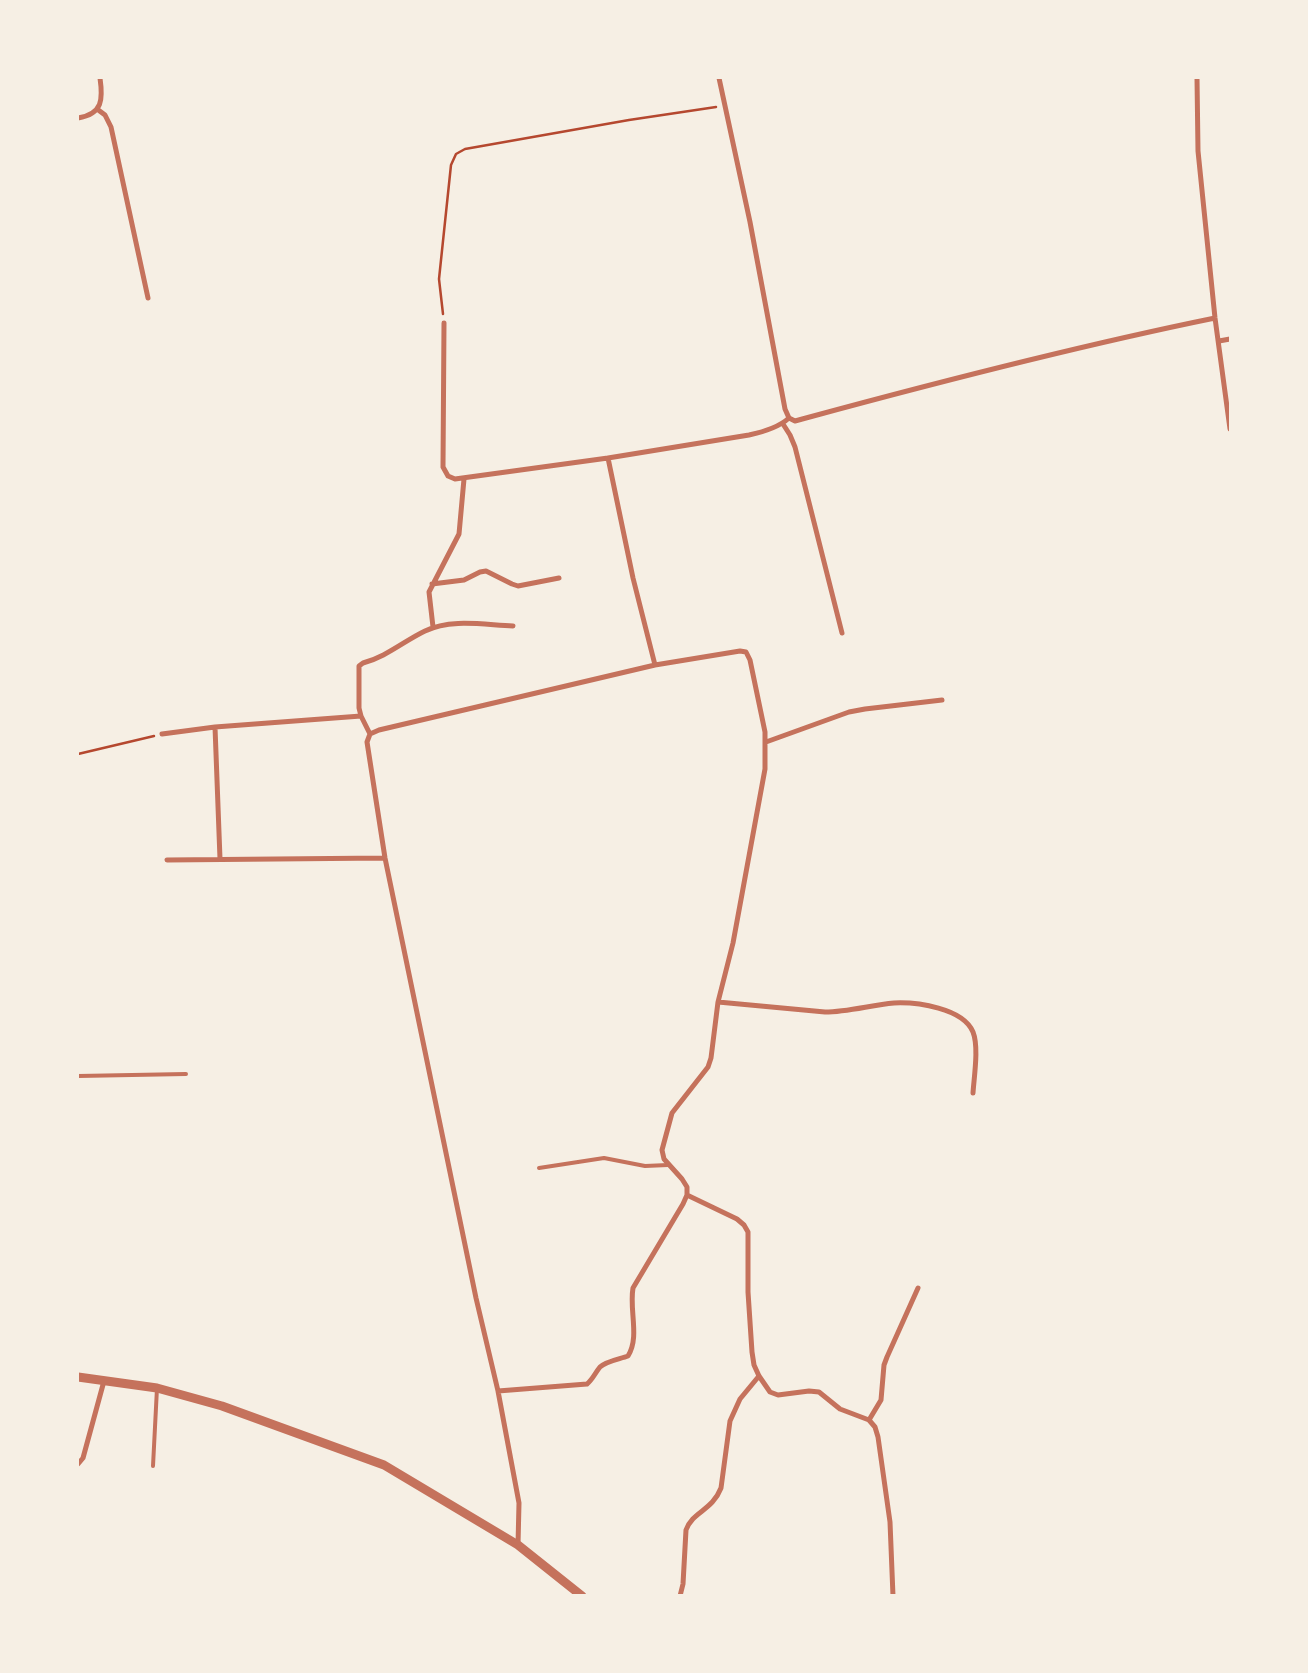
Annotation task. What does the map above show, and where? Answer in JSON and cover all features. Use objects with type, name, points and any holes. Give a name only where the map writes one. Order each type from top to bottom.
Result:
[{"type":"street","points":[[78,118],[87,116],[97,109],[102,96],[100,78]]},
{"type":"street","points":[[719,78],[750,222],[785,408],[789,418],[795,421],[974,373],[1140,333],[1216,318]]},
{"type":"street","points":[[1197,78],[1198,150],[1230,429]]},
{"type":"street","points":[[97,109],[105,115],[111,128],[148,298]]},
{"type":"street","points":[[444,323],[444,467],[448,476],[455,479],[608,458],[749,435],[783,424],[789,418]]},
{"type":"street","points":[[1219,341],[1230,339]]},
{"type":"street","points":[[783,424],[795,447],[842,633]]},
{"type":"street","points":[[608,458],[633,578],[655,665]]},
{"type":"street","points":[[433,627],[429,592],[459,534],[464,479]]},
{"type":"street","points":[[432,584],[464,580],[486,571],[492,572],[518,586],[559,578]]},
{"type":"street","points":[[370,734],[359,708],[359,666],[363,662],[392,651],[433,627],[456,624],[513,626]]},
{"type":"street","points":[[498,1391],[587,1384],[606,1363],[628,1356],[634,1340],[633,1288],[687,1195],[682,1179],[668,1165],[662,1150],[668,1122],[672,1113],[708,1067],[718,1002],[733,943],[765,769],[766,742],[750,660],[746,652],[740,651],[655,665],[378,730],[370,734],[367,742],[385,858],[476,1298],[498,1391],[520,1504],[518,1545]]},
{"type":"street","points":[[766,742],[849,712],[942,700]]},
{"type":"street","points":[[162,734],[215,727],[361,716]]},
{"type":"street","points":[[215,727],[220,859]]},
{"type":"street","points":[[167,860],[385,858]]},
{"type":"street","points":[[718,1002],[825,1012],[841,1012],[893,1003],[943,1008],[953,1013],[973,1031],[976,1043],[973,1093]]},
{"type":"street","points":[[687,1195],[738,1219],[748,1232],[748,1292],[752,1352],[754,1365],[770,1392],[778,1395],[809,1391],[818,1392],[840,1409],[869,1420],[875,1428],[889,1512],[893,1596]]},
{"type":"street","points":[[869,1420],[881,1400],[884,1365],[918,1288]]},
{"type":"street","points":[[680,1596],[683,1584],[686,1530],[689,1523],[717,1498],[721,1488],[732,1415],[740,1399],[759,1376]]},
{"type":"street","points":[[78,1377],[157,1388],[222,1406],[384,1465],[518,1545],[582,1596]]},
{"type":"street","points":[[78,1464],[83,1458],[104,1381]]},
{"type":"lane","points":[[78,1076],[186,1074]]},
{"type":"lane","points":[[539,1168],[604,1158],[645,1166],[668,1165]]},
{"type":"lane","points":[[153,1466],[157,1388]]},
{"type":"path","points":[[444,323],[438,278],[451,166],[456,154],[464,149],[474,147],[629,120],[725,106]]},
{"type":"path","points":[[78,754],[162,734]]}]
